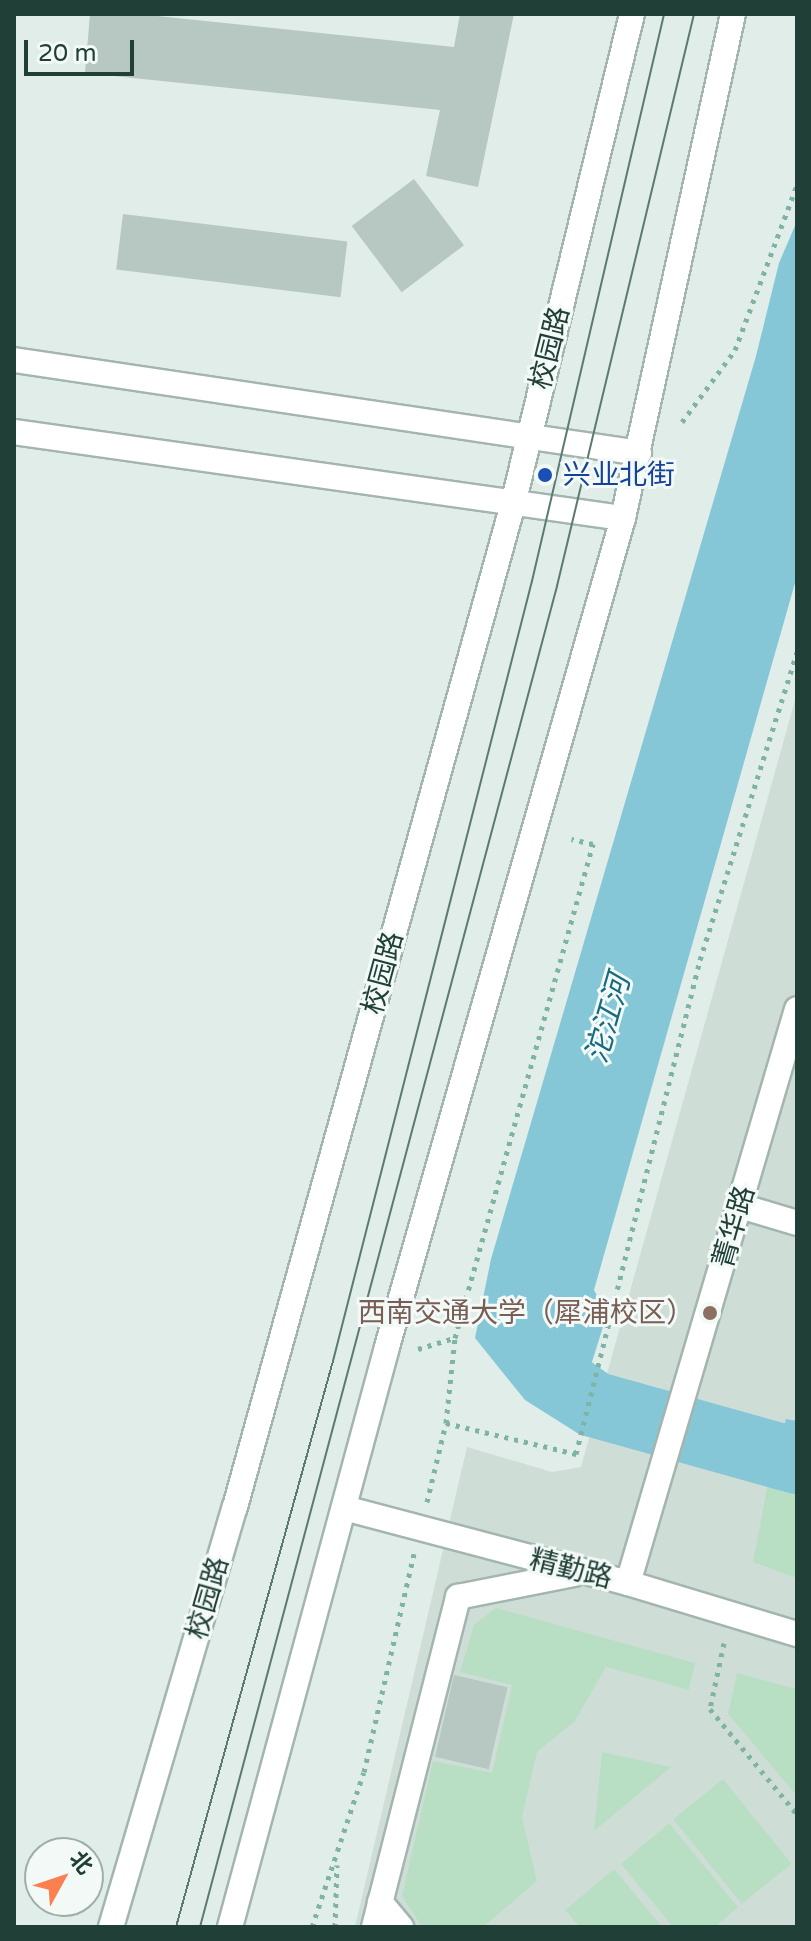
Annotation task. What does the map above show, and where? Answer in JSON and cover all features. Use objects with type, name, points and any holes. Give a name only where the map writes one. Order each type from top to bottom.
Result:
[{"type":"street","name":"校园路","points":[[111,1927],[235,1507],[513,504],[632,14]]},
{"type":"street","points":[[230,1927],[344,1508],[623,518],[733,14]]},
{"type":"street","points":[[14,360],[530,433],[639,453]]},
{"type":"street","points":[[14,432],[623,518]]},
{"type":"street","name":"菁华路","points":[[628,1583],[797,1009]]},
{"type":"street","points":[[740,1206],[797,1223]]},
{"type":"street","name":"精勤路","points":[[344,1508],[580,1573],[628,1583],[797,1634]]},
{"type":"street","points":[[374,1927],[458,1597],[580,1573]]},
{"type":"street","points":[[380,1902],[401,1927]]},
{"type":"path","points":[[682,422],[735,350],[797,185]]},
{"type":"path","points":[[446,1423],[576,1454],[616,1308],[700,960],[797,652]]},
{"type":"path","points":[[312,1927],[338,1860],[364,1772],[446,1423],[455,1338],[593,844],[572,839]]},
{"type":"path","points":[[729,1614],[710,1709],[797,1814]]},
{"type":"path","points":[[335,1927],[338,1860]]},
{"type":"shaded area","name":"西南交通大学（犀浦校区）","points":[[797,693],[797,1927],[355,1927],[467,1447],[552,1472],[581,1467]]},
{"type":"green space","points":[[768,1483],[797,1490],[797,1578],[753,1562]]},
{"type":"green space","points":[[496,1608],[695,1663],[689,1690],[606,1667],[575,1721],[537,1752],[522,1817],[537,1881],[483,1927],[422,1927],[402,1896],[433,1761],[492,1773],[512,1685],[460,1672],[474,1625]]},
{"type":"green space","points":[[737,1673],[797,1689],[797,1796],[728,1714]]},
{"type":"green space","points":[[602,1752],[671,1767],[594,1831]]},
{"type":"green space","points":[[723,1779],[792,1864],[742,1904],[673,1819]]},
{"type":"green space","points":[[669,1823],[738,1907],[715,1927],[673,1927],[621,1864]]},
{"type":"green space","points":[[614,1869],[662,1927],[580,1927],[565,1910]]},
{"type":"water","points":[[797,221],[797,576],[594,1290],[607,1314],[571,1429],[525,1400],[475,1338],[491,1259],[756,356],[779,263]]},
{"type":"water","points":[[786,1419],[797,1421],[797,1490],[768,1483]]},
{"type":"building","points":[[90,14],[138,14],[454,47],[460,14],[514,14],[478,187],[426,176],[440,110],[85,73]]},
{"type":"building","points":[[414,179],[464,245],[402,292],[352,226]]},
{"type":"building","points":[[123,214],[347,242],[340,297],[116,270]]},
{"type":"building","points":[[454,1675],[508,1687],[489,1769],[435,1757]]},
{"type":"waterway","name":"沱江河","points":[[534,1321],[544,1352],[567,1385],[593,1404],[797,1461]]},
{"type":"tram line","points":[[176,1927],[333,1361],[532,581],[664,14]]},
{"type":"tram line","points":[[200,1927],[557,586],[694,14]]},
{"type":"place","name":"兴业北街","points":[[545,475]]},
{"type":"place","name":"西南交通大学（犀浦校区）","points":[[710,1313]]}]
